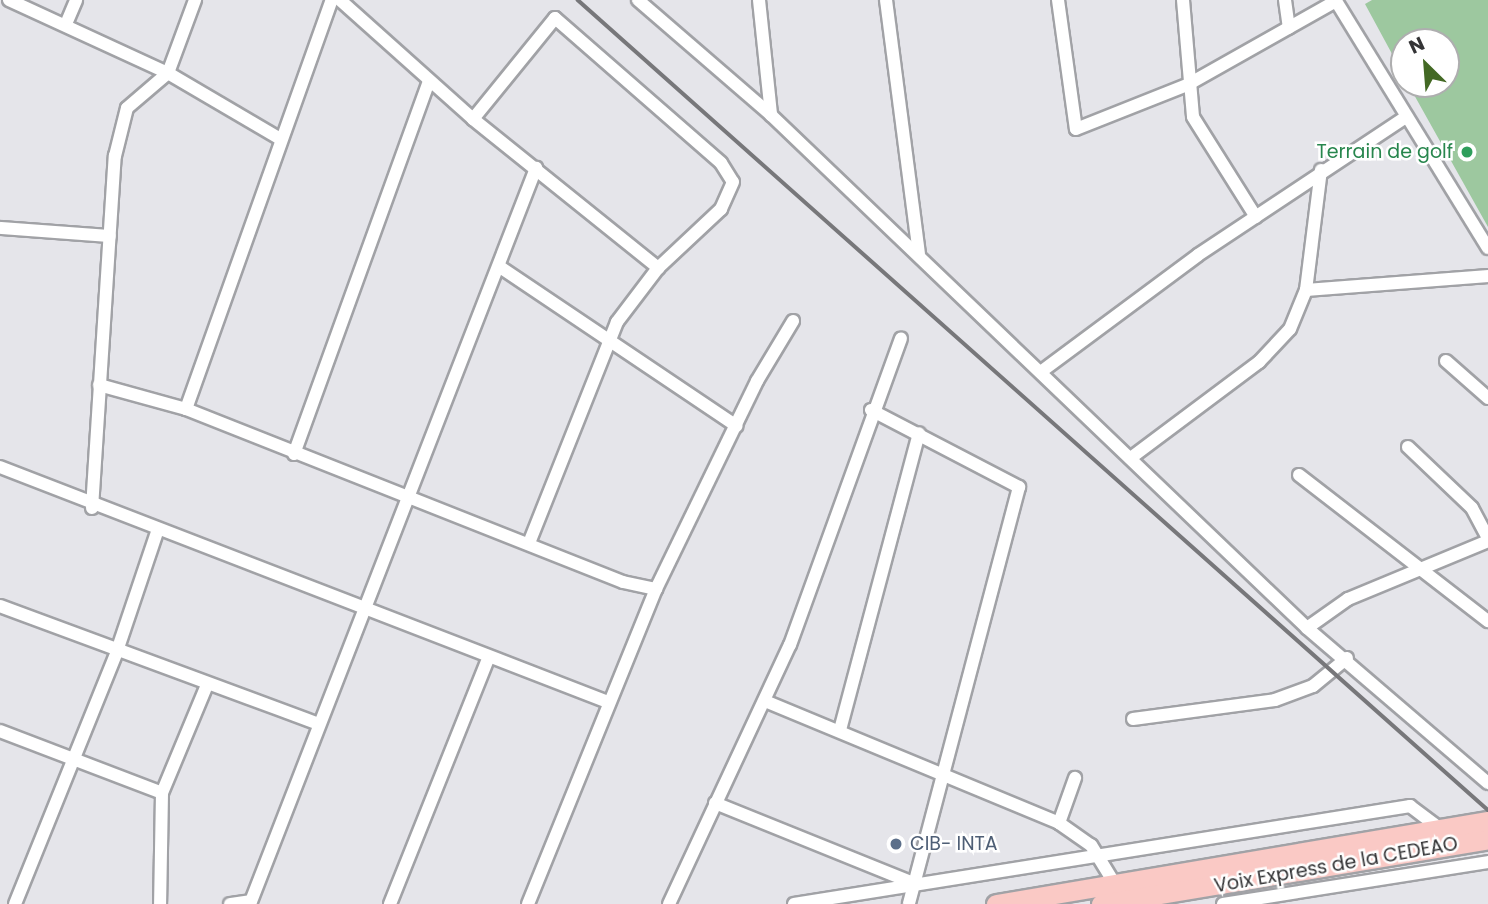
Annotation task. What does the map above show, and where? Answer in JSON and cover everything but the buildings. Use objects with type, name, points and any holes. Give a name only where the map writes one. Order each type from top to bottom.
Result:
[{"type":"main road","points":[[996,904],[1116,886],[1488,821]]},
{"type":"main road","name":"Voix Express de la CEDEAO","points":[[1101,904],[1229,898],[1488,839]]},
{"type":"street","points":[[9,0],[168,73],[279,138]]},
{"type":"street","points":[[66,24],[76,0]]},
{"type":"street","points":[[92,508],[115,156],[127,108],[168,73],[195,0]]},
{"type":"street","points":[[186,409],[279,138],[332,0]]},
{"type":"street","points":[[340,0],[473,119],[658,268]]},
{"type":"street","points":[[638,0],[771,115],[1132,457],[1307,628],[1347,658],[1488,783]]},
{"type":"street","points":[[759,0],[771,115]]},
{"type":"street","points":[[886,0],[919,254]]},
{"type":"street","points":[[1058,0],[1076,129],[1187,85],[1336,1],[1488,248]]},
{"type":"street","points":[[1183,0],[1187,85],[1205,141],[1256,217]]},
{"type":"street","points":[[1285,0],[1289,28]]},
{"type":"street","points":[[473,119],[555,18],[730,172],[728,201],[658,268],[607,341],[529,543]]},
{"type":"street","points":[[294,454],[429,81]]},
{"type":"street","points":[[1042,371],[1321,170],[1406,117]]},
{"type":"street","points":[[230,904],[251,902],[317,723],[500,267],[536,168]]},
{"type":"street","points":[[1132,457],[1275,347],[1306,289],[1321,170]]},
{"type":"street","points":[[0,228],[110,236]]},
{"type":"street","points":[[500,267],[737,426]]},
{"type":"street","points":[[1306,289],[1488,276]]},
{"type":"street","points":[[528,904],[656,589],[793,321]]},
{"type":"street","points":[[669,904],[765,701],[806,605],[871,410],[901,339]]},
{"type":"street","points":[[1446,360],[1488,398]]},
{"type":"street","points":[[99,385],[186,409],[294,454],[656,589]]},
{"type":"street","points":[[871,410],[1019,487],[909,904]]},
{"type":"street","points":[[840,730],[919,433]]},
{"type":"street","points":[[1307,628],[1338,605],[1488,540],[1472,508],[1408,447]]},
{"type":"street","points":[[0,467],[92,508],[608,702]]},
{"type":"street","points":[[1298,475],[1488,621]]},
{"type":"street","points":[[15,904],[117,651],[157,532]]},
{"type":"street","points":[[0,606],[317,723]]},
{"type":"street","points":[[390,904],[489,657]]},
{"type":"street","points":[[1133,719],[1275,700],[1313,686],[1347,658]]},
{"type":"street","points":[[160,904],[162,793],[207,684]]},
{"type":"street","points":[[765,701],[1059,823],[1097,855],[1116,886]]},
{"type":"street","points":[[0,731],[162,793]]},
{"type":"street","points":[[1059,823],[1075,778]]},
{"type":"street","points":[[715,803],[913,883]]},
{"type":"street","points":[[794,904],[1410,806],[1439,828]]},
{"type":"street","points":[[1229,898],[1488,862]]},
{"type":"green space","name":"Terrain de golf","points":[[1372,0],[1488,0],[1488,227],[1416,98],[1460,98],[1460,28],[1390,28],[1390,50],[1365,4]]},
{"type":"railway","points":[[578,0],[1488,810]]},
{"type":"place","name":"Terrain de golf","points":[[1467,152]]},
{"type":"place","name":"CIB- INTA","points":[[896,844]]}]
